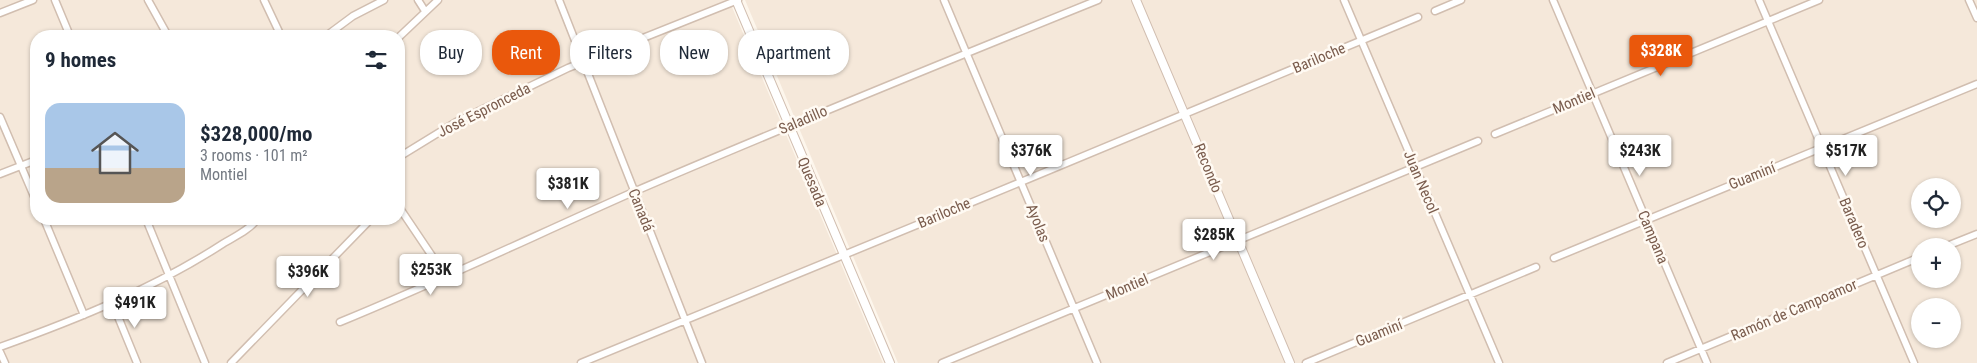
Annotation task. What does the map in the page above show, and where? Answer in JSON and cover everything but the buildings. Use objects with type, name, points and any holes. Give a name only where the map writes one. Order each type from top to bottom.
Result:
[{"type":"street","points":[[0,13],[33,0]]},
{"type":"street","points":[[55,0],[68,30]]},
{"type":"street","points":[[148,0],[165,30]]},
{"type":"street","points":[[264,0],[278,30]]},
{"type":"street","points":[[334,30],[353,16],[384,0]]},
{"type":"street","points":[[418,0],[425,11]]},
{"type":"street","points":[[405,31],[438,0]]},
{"type":"street","name":"Canadá","points":[[559,0],[571,30]]},
{"type":"street","name":"José Espronceda","points":[[650,35],[737,0]]},
{"type":"street","name":"Quesada","points":[[737,0],[890,363]]},
{"type":"street","name":"Ayolas","points":[[944,0],[1021,181],[1073,310],[1097,363]]},
{"type":"street","name":"Saladillo","points":[[340,322],[409,294],[511,246],[789,126],[1098,0]]},
{"type":"street","name":"Recondo","points":[[1136,0],[1186,114],[1290,363]]},
{"type":"street","name":"Juan Necol","points":[[1344,0],[1499,363]]},
{"type":"street","points":[[1435,11],[1460,0]]},
{"type":"street","name":"Campana","points":[[1553,0],[1707,363]]},
{"type":"street","name":"Baradero","points":[[1759,0],[1914,363]]},
{"type":"street","name":"Montiel","points":[[1495,134],[1819,0]]},
{"type":"street","points":[[1969,0],[1977,18]]},
{"type":"street","name":"Bariloche","points":[[581,363],[1186,114],[1418,16]]},
{"type":"street","name":"José Espronceda","points":[[405,153],[468,116],[570,68]]},
{"type":"street","name":"Canadá","points":[[588,75],[702,363]]},
{"type":"street","name":"Guaminí","points":[[1554,258],[1977,84]]},
{"type":"street","points":[[0,117],[30,186]]},
{"type":"street","name":"Montiel","points":[[942,363],[1478,141]]},
{"type":"street","points":[[0,174],[30,163]]},
{"type":"street","points":[[405,216],[432,256],[443,277]]},
{"type":"street","points":[[46,225],[84,315]]},
{"type":"street","points":[[149,225],[205,363]]},
{"type":"street","points":[[0,347],[84,315],[170,276],[197,261],[250,225]]},
{"type":"street","points":[[231,363],[364,225]]},
{"type":"street","points":[[1961,240],[1977,234]]},
{"type":"street","name":"Ramón de Campoamor","points":[[1667,363],[1911,261]]},
{"type":"street","name":"Guaminí","points":[[1306,363],[1536,267]]},
{"type":"street","points":[[112,302],[137,363]]},
{"type":"street","points":[[0,352],[5,363]]},
{"type":"shaded area","points":[[0,0],[729,0],[742,30],[738,30],[738,75],[761,75],[883,363],[0,363]]},
{"type":"shaded area","points":[[745,0],[1977,0],[1977,363],[898,363],[777,75],[849,75],[849,30],[758,30]]}]
